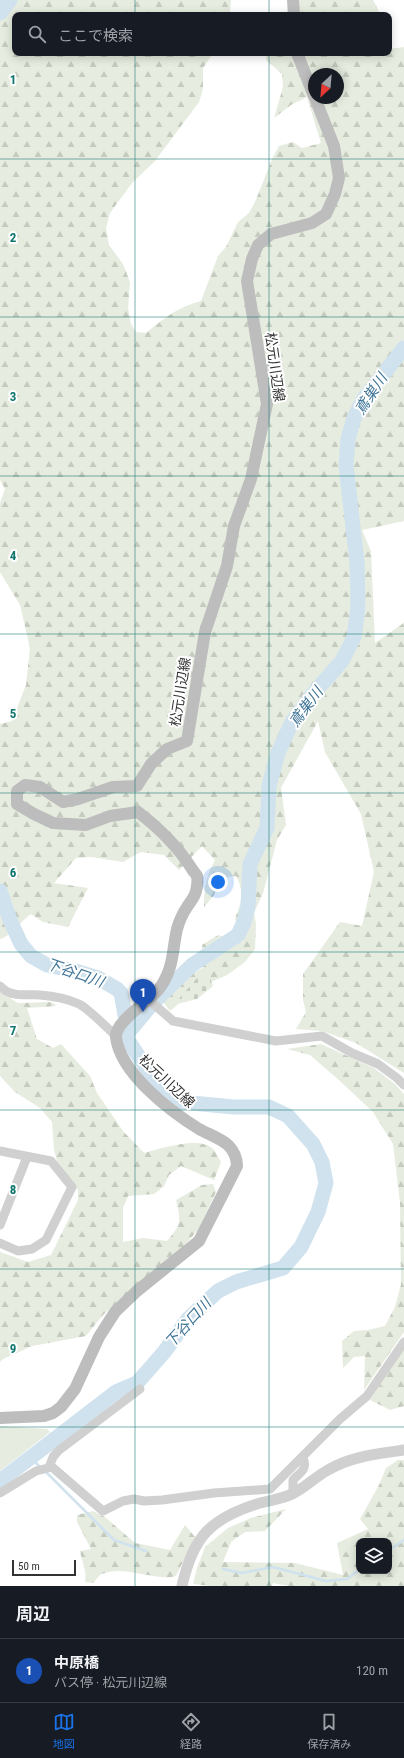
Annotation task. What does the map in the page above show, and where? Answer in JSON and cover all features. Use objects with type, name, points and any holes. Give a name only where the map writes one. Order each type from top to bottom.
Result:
[{"type":"main road","points":[[293,0],[294,12]]},
{"type":"main road","name":"松元川辺線","points":[[298,56],[308,81]]},
{"type":"main road","name":"松元川辺線","points":[[0,1418],[44,1416],[53,1413],[62,1407],[75,1389],[100,1337],[115,1312],[137,1291],[199,1241],[237,1166],[236,1155],[226,1144],[199,1129],[171,1110],[132,1073],[124,1060],[117,1033],[131,1014],[150,1000],[170,971],[177,928],[186,908],[196,893],[197,876],[185,858],[174,846],[153,824],[138,812],[110,816],[86,825],[53,823],[18,804],[17,791],[25,785],[40,787],[63,802],[78,799],[113,787],[137,786],[151,764],[168,749],[187,741],[205,632],[226,566],[234,526],[252,479],[267,404],[247,280],[252,259],[258,245],[271,234],[312,223],[326,214],[335,194],[339,178],[334,146],[317,104]]},
{"type":"street","points":[[0,986],[3,990],[17,995],[41,995],[64,999],[80,1005],[117,1033]]},
{"type":"street","points":[[150,1000],[173,1021],[276,1041],[322,1036],[352,1053],[378,1064],[397,1078],[404,1086]]},
{"type":"street","points":[[0,1151],[51,1161],[72,1187],[46,1240],[32,1249],[18,1251],[0,1244]]},
{"type":"street","points":[[0,1225],[27,1157]]},
{"type":"street","points":[[140,1389],[58,1451],[51,1460],[50,1465],[52,1467],[103,1512],[123,1501],[134,1498],[144,1501],[162,1500],[214,1493],[270,1489],[303,1458],[340,1419],[367,1396],[404,1342]]},
{"type":"street","points":[[182,1586],[196,1543],[216,1522],[232,1513],[293,1494],[341,1462],[359,1457],[404,1450]]},
{"type":"street","points":[[293,1494],[293,1480],[304,1469],[305,1465],[303,1458]]},
{"type":"street","points":[[0,1493],[36,1471],[52,1467]]},
{"type":"green space","points":[[0,0],[231,0],[230,12],[12,12],[12,56],[211,56],[203,68],[203,89],[199,102],[155,161],[132,183],[110,213],[106,228],[109,245],[123,264],[130,282],[128,308],[131,324],[136,332],[146,333],[178,310],[201,301],[218,256],[226,247],[238,222],[249,213],[279,146],[293,142],[302,148],[321,143],[309,104],[344,104],[344,68],[308,68],[308,100],[307,97],[291,105],[274,118],[283,87],[282,74],[266,60],[266,56],[392,56],[392,49],[404,47],[404,521],[362,530],[371,551],[375,643],[404,622],[404,1073],[356,1043],[322,1031],[296,1029],[306,1012],[303,1000],[303,974],[340,922],[362,926],[374,872],[361,814],[325,752],[318,721],[281,788],[286,825],[277,840],[263,893],[254,913],[256,924],[255,949],[245,962],[227,975],[199,987],[170,1011],[163,1002],[193,973],[203,968],[202,945],[218,935],[243,942],[235,919],[241,898],[239,882],[236,876],[221,878],[214,895],[204,907],[206,883],[209,872],[215,860],[202,846],[179,870],[164,855],[141,852],[123,862],[91,857],[76,858],[54,883],[88,888],[68,927],[43,922],[31,914],[12,932],[0,939],[0,724],[12,721],[26,685],[30,648],[20,605],[0,572],[0,503],[5,489],[0,480]]},
{"type":"green space","points":[[290,0],[373,0],[379,12],[286,12]]},
{"type":"green space","points":[[198,977],[210,978],[213,986],[197,999],[181,1003],[178,1000]]},
{"type":"green space","points":[[0,992],[18,1003],[52,1002],[56,1006],[27,1008],[37,1039],[53,1048],[61,1044],[90,1076],[97,1093],[123,1131],[144,1153],[178,1144],[197,1143],[212,1148],[221,1162],[214,1180],[181,1166],[169,1175],[164,1186],[154,1194],[128,1196],[123,1208],[123,1242],[143,1238],[167,1241],[178,1226],[179,1222],[179,1213],[176,1200],[202,1185],[213,1184],[216,1192],[198,1230],[183,1247],[133,1288],[102,1316],[86,1336],[32,1346],[3,1359],[0,1362],[0,1252],[28,1262],[51,1255],[78,1200],[78,1190],[60,1172],[54,1150],[52,1122],[40,1108],[15,1092],[0,1076]]},
{"type":"green space","points":[[321,1044],[374,1068],[395,1084],[404,1094],[404,1332],[364,1390],[365,1356],[354,1357],[343,1368],[342,1341],[354,1331],[368,1330],[385,1326],[395,1307],[401,1284],[400,1203],[393,1144],[373,1112],[340,1081],[310,1055],[287,1049]]},
{"type":"green space","points":[[404,1349],[404,1406],[390,1410],[370,1400]]},
{"type":"green space","points":[[0,1426],[47,1429],[50,1432],[0,1471]]},
{"type":"green space","points":[[398,1460],[404,1460],[404,1586],[289,1586],[273,1583],[272,1586],[211,1586],[193,1584],[205,1547],[228,1528],[251,1518],[286,1509],[265,1531],[245,1532],[231,1542],[223,1562],[295,1563],[343,1575],[337,1543],[368,1529],[360,1519],[379,1485],[386,1468]]},
{"type":"green space","points":[[93,1511],[105,1517],[135,1543],[170,1550],[185,1525],[195,1537],[176,1576],[159,1577],[130,1572],[111,1571],[99,1576],[93,1583],[85,1582],[85,1570],[80,1551],[91,1549],[77,1522],[77,1515]]},
{"type":"waterway","name":"下谷口川","points":[[0,13],[10,0]]},
{"type":"waterway","name":"鳶巣川","points":[[0,1481],[116,1392],[137,1383],[165,1351],[188,1319],[218,1291],[236,1282],[283,1268],[301,1247],[318,1212],[326,1183],[322,1162],[313,1144],[288,1116],[269,1107],[234,1107],[181,1102],[154,1080],[128,1040],[127,1034],[152,1004],[192,965],[238,935],[244,922],[248,907],[250,864],[267,828],[269,786],[278,753],[292,722],[312,695],[342,661],[354,637],[358,607],[357,562],[346,466],[348,439],[354,418],[363,400],[404,348]]},
{"type":"waterway","name":"下谷口川","points":[[0,891],[10,920],[21,944],[31,956],[47,965],[98,978],[117,989],[121,993],[125,1015]]},
{"type":"waterway","points":[[31,1458],[41,1468]]},
{"type":"waterway","points":[[45,1471],[114,1540],[146,1551]]},
{"type":"waterway","points":[[392,1548],[404,1540]]},
{"type":"waterway","points":[[223,1569],[242,1573],[273,1567],[326,1581],[347,1579],[356,1572]]},
{"type":"place","name":"中原橋","points":[[143,1012]]}]
